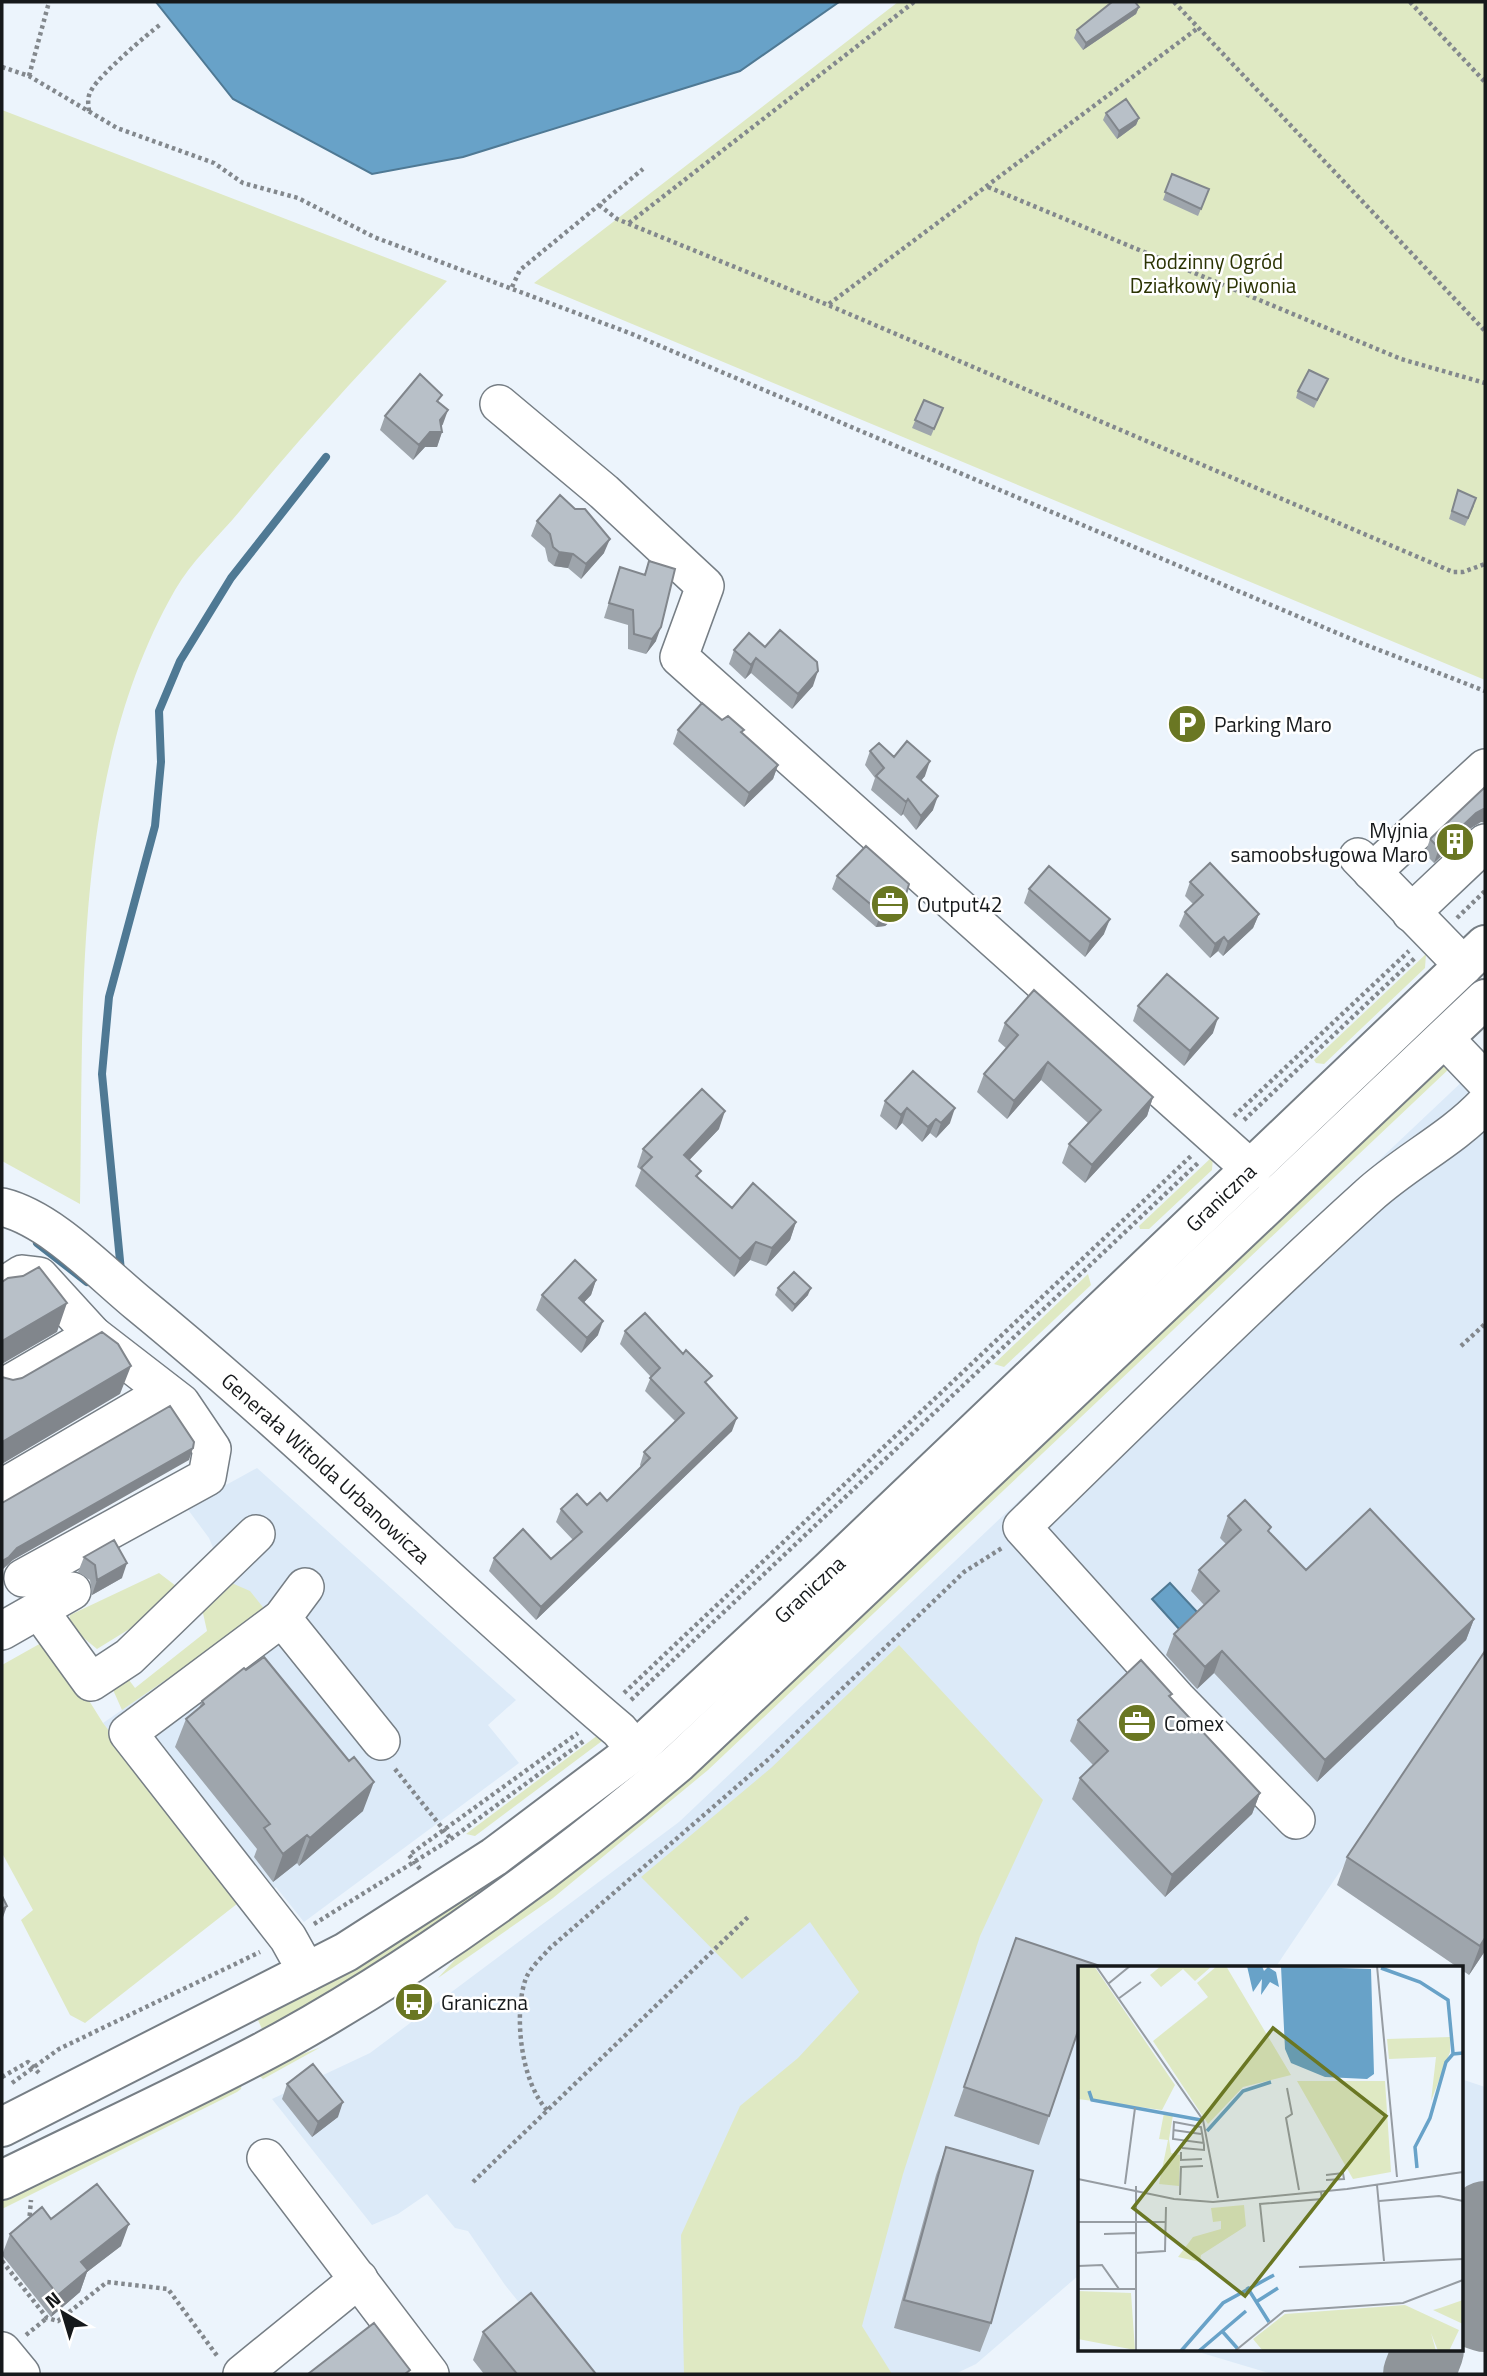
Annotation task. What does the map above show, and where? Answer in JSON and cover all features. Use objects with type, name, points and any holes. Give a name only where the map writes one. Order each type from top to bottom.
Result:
[{"type":"main road","name":"Graniczna","points":[[2,2127],[346,1952],[460,1881],[636,1750],[1252,1170],[1475,955]]},
{"type":"main road","name":"Graniczna","points":[[16,2190],[282,2041],[428,1954],[554,1865],[678,1763],[1485,999]]},
{"type":"street","points":[[499,404],[604,492],[705,586],[680,657],[1216,1141],[1252,1170]]},
{"type":"street","points":[[1475,955],[1430,928],[1365,864],[1485,768]]},
{"type":"street","points":[[1430,928],[1485,843]]},
{"type":"street","points":[[1444,1038],[1485,1081]]},
{"type":"street","points":[[1296,1820],[1177,1699],[1022,1527],[1249,1306],[1371,1193],[1464,1127],[1485,1104]]},
{"type":"street","name":"Generała Witolda Urbanowicza","points":[[2,1207],[16,1210],[46,1227],[182,1339],[606,1719],[636,1750]]},
{"type":"street","points":[[2,1287],[22,1274],[39,1276],[93,1335],[181,1403],[212,1449],[207,1477],[23,1578]]},
{"type":"street","points":[[2,1388],[93,1335]]},
{"type":"street","points":[[2,1488],[157,1385],[182,1339]]},
{"type":"street","points":[[39,1610],[91,1682],[129,1657],[256,1534]]},
{"type":"street","points":[[305,1587],[282,1618],[128,1734],[288,1938],[307,1972]]},
{"type":"street","points":[[2,1632],[72,1591]]},
{"type":"street","points":[[282,1618],[381,1741]]},
{"type":"street","points":[[266,2158],[430,2374]]},
{"type":"street","points":[[233,2369],[359,2279]]},
{"type":"street","points":[[2,2351],[21,2374]]},
{"type":"path","points":[[29,76],[49,2]]},
{"type":"path","points":[[628,224],[914,2]]},
{"type":"path","points":[[1174,2],[1485,331]]},
{"type":"path","points":[[1410,2],[1485,82]]},
{"type":"path","points":[[89,111],[88,99],[93,86],[139,40],[161,24]]},
{"type":"path","points":[[828,305],[1198,29]]},
{"type":"path","points":[[2,67],[29,76],[117,128],[214,163],[243,183],[298,198],[374,237],[512,286],[671,350],[1356,641],[1485,691]]},
{"type":"path","points":[[512,286],[520,270],[643,169]]},
{"type":"path","points":[[988,187],[1401,359],[1485,383]]},
{"type":"path","points":[[599,205],[628,224],[828,305],[1453,572],[1463,572],[1485,564]]},
{"type":"path","points":[[8,2085],[35,2069],[59,2049],[288,1938],[416,1864],[606,1719],[1216,1141],[1430,928],[1485,891]]},
{"type":"path","points":[[416,1864],[409,1854],[606,1719],[1216,1141],[1430,928]]},
{"type":"path","points":[[1461,1346],[1485,1324]]},
{"type":"path","points":[[547,2110],[534,2095],[528,2076],[519,2001],[527,1975],[569,1930],[771,1757],[964,1572],[996,1554],[1022,1527]]},
{"type":"path","points":[[381,1741],[386,1758],[452,1839]]},
{"type":"path","points":[[473,2182],[748,1917]]},
{"type":"path","points":[[2,2077],[28,2062],[35,2069]]},
{"type":"path","points":[[16,2190],[28,2230]]},
{"type":"path","points":[[2,2261],[47,2318],[58,2321],[107,2282],[168,2289],[233,2369]]},
{"type":"shaded area","points":[[1485,1060],[1485,1656],[1276,1966],[1078,1966],[1078,2276],[976,2364],[955,2374],[576,2374],[505,2285],[468,2231],[455,2228],[427,2194],[398,2214],[372,2225],[272,2099],[370,2053],[679,1822]]},
{"type":"shaded area","points":[[257,1468],[516,1700],[488,1725],[519,1763],[304,1922],[276,1887],[250,1908],[103,1723],[266,1611],[227,1581],[209,1538],[186,1507]]},
{"type":"shaded area","points":[[1462,2079],[1485,2087],[1485,2253],[1462,2306]]},
{"type":"shaded area","points":[[1199,2352],[1442,2352],[1435,2374],[1272,2374]]},
{"type":"green space","name":"Rodzinny Ogród Działkowy Piwonia","points":[[898,2],[1485,2],[1485,680],[534,283]]},
{"type":"green space","points":[[2,110],[447,281],[315,423],[197,560],[175,590],[141,660],[117,734],[100,811],[90,889],[84,969],[80,1204],[2,1161]]},
{"type":"green space","points":[[1426,954],[1425,968],[1324,1064],[1316,1063],[1314,1060]]},
{"type":"green space","points":[[1443,1065],[1451,1067],[708,1770],[553,1898],[438,1978],[464,1950]]},
{"type":"green space","points":[[1213,1156],[1212,1170],[1149,1229],[1140,1229],[1139,1226]]},
{"type":"green space","points":[[1088,1274],[1091,1285],[1004,1367],[994,1364]]},
{"type":"green space","points":[[159,1573],[176,1586],[144,1620],[97,1649],[69,1626],[70,1615]]},
{"type":"green space","points":[[227,1581],[250,1591],[266,1611],[122,1710],[110,1683],[123,1672],[135,1688],[207,1631],[200,1600]]},
{"type":"green space","points":[[50,1638],[103,1723],[242,1900],[85,2023],[70,2015],[21,1920],[33,1910],[2,1853],[2,1665]]},
{"type":"green space","points":[[899,1645],[1043,1800],[980,1936],[903,2174],[862,2326],[892,2374],[684,2374],[681,2235],[740,2106],[798,2058],[859,1992],[810,1922],[742,1979],[641,1877],[771,1768]]},
{"type":"green space","points":[[606,1729],[602,1741],[475,1836],[466,1834]]},
{"type":"green space","points":[[576,1818],[581,1824],[371,1969],[263,2031],[257,2018]]},
{"type":"green space","points":[[321,2047],[263,2079],[255,2072]]},
{"type":"green space","points":[[242,2079],[241,2089],[237,2092],[2,2209],[2,2200]]},
{"type":"water","points":[[156,2],[839,2],[740,71],[463,157],[372,174],[233,99]]},
{"type":"water","points":[[1170,1583],[1198,1613],[1180,1630],[1152,1599]]},
{"type":"building","points":[[1112,2],[1135,2],[1139,7],[1086,43],[1077,30]]},
{"type":"building","points":[[1126,99],[1139,118],[1119,131],[1106,113]]},
{"type":"building","points":[[1172,174],[1209,189],[1201,209],[1165,192]]},
{"type":"building","points":[[1309,370],[1328,379],[1317,400],[1298,391]]},
{"type":"building","points":[[420,374],[442,395],[437,401],[448,410],[440,420],[442,432],[430,432],[419,445],[385,416]]},
{"type":"building","points":[[924,400],[943,408],[934,429],[915,420]]},
{"type":"building","points":[[1458,490],[1476,498],[1468,518],[1452,511]]},
{"type":"building","points":[[560,495],[575,509],[585,509],[610,539],[586,564],[573,554],[559,552],[553,547],[550,534],[537,521]]},
{"type":"building","points":[[649,561],[675,569],[661,627],[652,639],[634,634],[633,610],[609,603],[620,567],[645,575]]},
{"type":"building","points":[[780,630],[817,662],[818,671],[798,694],[756,658],[751,665],[734,650],[749,633],[765,647]]},
{"type":"building","points":[[702,703],[722,720],[728,716],[744,730],[741,732],[778,765],[749,793],[678,730]]},
{"type":"building","points":[[907,741],[930,761],[917,777],[938,796],[921,816],[908,799],[906,802],[876,776],[884,768],[870,751],[879,743],[894,757]]},
{"type":"building","points":[[1485,787],[1485,808],[1476,813],[1439,848],[1430,839]]},
{"type":"building","points":[[866,846],[909,884],[904,901],[890,913],[881,913],[837,876]]},
{"type":"building","points":[[1210,863],[1259,914],[1228,942],[1224,937],[1215,944],[1185,912],[1203,895],[1190,882]]},
{"type":"building","points":[[1049,866],[1110,919],[1090,942],[1029,889]]},
{"type":"building","points":[[1167,974],[1218,1018],[1190,1051],[1138,1006]]},
{"type":"building","points":[[1034,990],[1153,1097],[1092,1165],[1069,1144],[1101,1110],[1048,1062],[1014,1101],[984,1074],[1018,1035],[1005,1023]]},
{"type":"building","points":[[913,1071],[955,1108],[941,1123],[936,1119],[928,1127],[907,1108],[901,1115],[885,1101]]},
{"type":"building","points":[[702,1089],[725,1111],[684,1155],[701,1171],[696,1176],[732,1208],[753,1183],[796,1222],[772,1248],[756,1242],[740,1259],[641,1168],[652,1157],[643,1149]]},
{"type":"building","points":[[575,1260],[596,1280],[579,1298],[603,1321],[587,1338],[542,1295]]},
{"type":"building","points":[[39,1267],[67,1303],[2,1341],[2,1282],[8,1278],[23,1276]]},
{"type":"building","points":[[794,1272],[811,1288],[795,1305],[778,1288]]},
{"type":"building","points":[[645,1313],[683,1354],[686,1350],[712,1376],[705,1382],[737,1418],[541,1607],[494,1558],[523,1529],[551,1559],[582,1532],[561,1509],[577,1494],[587,1505],[600,1493],[607,1501],[650,1458],[644,1452],[684,1413],[650,1378],[660,1368],[625,1331]]},
{"type":"building","points":[[102,1332],[118,1344],[131,1366],[2,1442],[2,1377],[13,1380],[22,1378]]},
{"type":"building","points":[[170,1406],[194,1442],[193,1448],[17,1548],[2,1561],[2,1503]]},
{"type":"building","points":[[1245,1500],[1271,1527],[1268,1531],[1306,1570],[1370,1509],[1474,1619],[1325,1760],[1222,1651],[1205,1667],[1174,1634],[1219,1591],[1199,1570],[1241,1530],[1228,1516]]},
{"type":"building","points":[[114,1540],[127,1563],[97,1580],[95,1565],[84,1557]]},
{"type":"building","points":[[1485,1651],[1485,1938],[1480,1946],[1347,1857]]},
{"type":"building","points":[[264,1657],[349,1761],[354,1757],[374,1782],[310,1838],[307,1835],[283,1854],[264,1828],[270,1824],[186,1719],[204,1704],[202,1701],[244,1668],[246,1670]]},
{"type":"building","points":[[1141,1660],[1172,1694],[1169,1696],[1260,1793],[1172,1875],[1080,1778],[1108,1751],[1078,1720]]},
{"type":"building","points":[[2,1896],[7,1906],[2,1909]]},
{"type":"building","points":[[1016,1938],[1100,1966],[1078,1966],[1078,2031],[1049,2116],[964,2087]]},
{"type":"building","points":[[313,2064],[343,2102],[318,2122],[287,2084]]},
{"type":"building","points":[[946,2147],[1033,2171],[991,2323],[904,2300]]},
{"type":"building","points":[[97,2184],[129,2224],[81,2262],[88,2270],[58,2295],[10,2234],[42,2207],[51,2219]]},
{"type":"building","points":[[531,2293],[596,2374],[517,2374],[483,2332]]},
{"type":"building","points":[[374,2323],[410,2370],[405,2374],[308,2374]]},
{"type":"waterway","points":[[121,1271],[102,1074],[109,997],[155,826],[161,762],[159,711],[180,661],[231,578],[326,457]]},
{"type":"waterway","points":[[37,1243],[87,1282]]},
{"type":"taxiway","points":[[1462,2264],[1485,2217]]},
{"type":"taxiway","points":[[1462,2308],[1485,2316]]},
{"type":"taxiway","points":[[1419,2374],[1427,2352]]},
{"type":"place","name":"Parking Maro","points":[[1187,724]]},
{"type":"place","name":"Myjnia samoobsługowa Maro","points":[[1455,842]]},
{"type":"place","name":"Output42","points":[[890,904]]},
{"type":"place","name":"Comex","points":[[1137,1723]]},
{"type":"place","name":"Graniczna","points":[[414,2002]]}]
